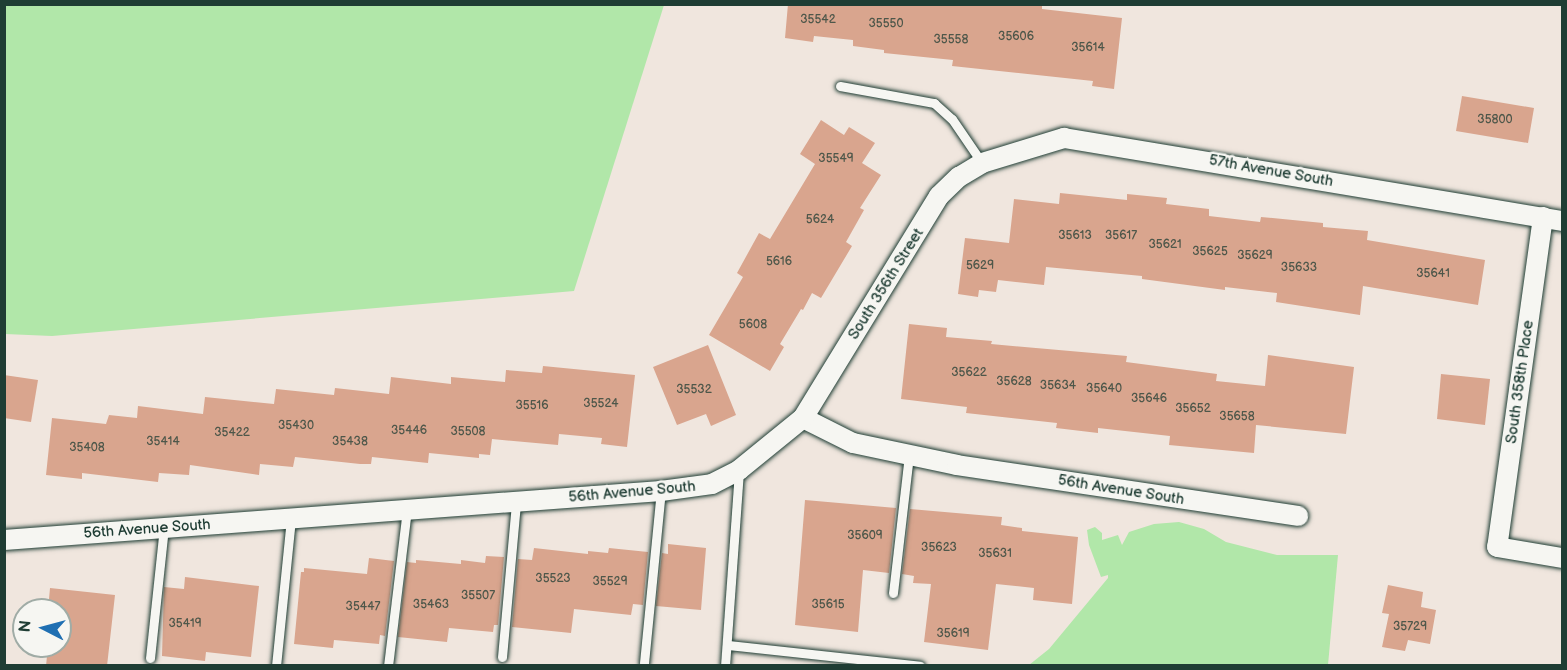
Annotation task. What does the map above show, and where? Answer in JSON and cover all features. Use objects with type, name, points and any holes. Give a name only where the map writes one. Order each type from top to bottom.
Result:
[{"type":"street","name":"57th Avenue South","points":[[982,162],[1064,138],[1553,219]]},
{"type":"street","name":"South 356th Street","points":[[803,418],[939,196],[960,177],[982,162]]},
{"type":"street","name":"South 358th Place","points":[[1553,219],[1497,547],[1563,558]]},
{"type":"street","name":"56th Avenue South","points":[[4,540],[661,491],[712,484],[739,470],[803,418],[854,443],[957,465],[1299,516]]},
{"type":"lane","points":[[840,86],[934,103],[952,119],[982,162]]},
{"type":"lane","points":[[893,594],[909,455]]},
{"type":"lane","points":[[725,666],[739,470]]},
{"type":"lane","points":[[644,663],[661,491]]},
{"type":"lane","points":[[502,657],[516,502]]},
{"type":"lane","points":[[388,666],[407,509]]},
{"type":"lane","points":[[276,666],[292,517]]},
{"type":"lane","points":[[150,658],[164,527]]},
{"type":"lane","points":[[728,645],[920,666]]},
{"type":"green space","points":[[5,4],[664,5],[574,291],[52,336],[5,334]]},
{"type":"green space","points":[[1179,522],[1204,529],[1226,542],[1277,555],[1338,555],[1328,665],[1029,665],[1049,649],[1108,578],[1108,575],[1101,577],[1089,545],[1087,530],[1095,527],[1102,533],[1102,540],[1118,535],[1122,545],[1129,532],[1154,524]]},
{"type":"building","points":[[788,4],[1042,4],[1042,9],[1122,18],[1114,89],[1092,86],[1093,81],[952,66],[953,60],[884,53],[884,50],[853,46],[853,40],[814,36],[813,42],[785,38]]},
{"type":"building","points":[[1462,96],[1534,108],[1528,143],[1456,131]]},
{"type":"building","points":[[821,120],[844,135],[849,127],[875,143],[862,163],[881,175],[860,208],[864,210],[846,242],[852,246],[821,298],[812,293],[803,310],[801,309],[780,344],[784,347],[770,371],[709,335],[743,277],[737,273],[759,233],[770,239],[815,164],[800,154]]},
{"type":"building","points":[[1060,193],[1127,200],[1127,194],[1167,198],[1166,204],[1209,209],[1209,216],[1260,222],[1261,217],[1323,223],[1323,227],[1368,231],[1367,240],[1485,260],[1478,305],[1363,286],[1360,315],[1276,302],[1277,293],[1225,287],[1225,290],[1142,279],[1142,276],[1046,267],[1044,285],[998,280],[996,292],[979,290],[978,297],[958,294],[965,238],[1009,243],[1014,199],[1059,204]]},
{"type":"building","points":[[909,324],[947,328],[946,337],[992,341],[991,344],[1127,356],[1126,362],[1217,374],[1216,381],[1265,386],[1268,355],[1354,367],[1346,434],[1256,425],[1254,453],[1169,445],[1170,436],[1098,428],[1098,433],[1056,428],[1057,423],[966,413],[967,407],[901,399]]},
{"type":"building","points":[[708,345],[736,415],[711,426],[706,414],[677,425],[653,367]]},
{"type":"building","points":[[543,366],[635,375],[627,447],[601,444],[602,438],[559,434],[558,445],[492,439],[490,455],[479,454],[479,458],[429,453],[428,463],[372,457],[371,464],[360,464],[295,457],[293,467],[260,464],[259,475],[190,465],[189,475],[159,473],[158,482],[82,473],[82,479],[46,475],[52,418],[106,424],[109,415],[137,418],[138,406],[203,414],[205,397],[274,404],[276,389],[334,395],[335,388],[389,394],[391,377],[451,384],[451,377],[505,382],[506,370],[542,373]]},
{"type":"building","points":[[1441,374],[1490,379],[1485,425],[1437,419]]},
{"type":"building","points":[[4,375],[38,380],[31,422],[4,418]]},
{"type":"building","points":[[805,500],[896,508],[889,573],[863,570],[858,632],[795,625]]},
{"type":"building","points":[[910,509],[1002,517],[1001,525],[1022,528],[1022,531],[1078,537],[1072,604],[1033,600],[1034,588],[996,584],[988,650],[924,642],[931,584],[913,583],[914,576],[902,574]]},
{"type":"building","points":[[668,544],[706,548],[701,610],[656,606],[662,553],[668,554]]},
{"type":"building","points":[[534,548],[588,554],[588,551],[608,553],[609,548],[648,552],[643,605],[633,604],[631,615],[574,609],[571,633],[512,627],[518,559],[532,560]]},
{"type":"building","points":[[486,556],[504,557],[498,625],[494,625],[493,632],[449,628],[447,642],[398,637],[407,562],[416,563],[416,560],[461,564],[461,560],[485,563]]},
{"type":"building","points":[[369,558],[394,561],[385,636],[380,635],[379,644],[334,640],[333,648],[294,644],[301,572],[304,572],[304,568],[367,574]]},
{"type":"building","points":[[185,577],[259,586],[251,657],[206,652],[205,661],[162,656],[164,587],[184,589]]},
{"type":"building","points":[[1388,585],[1423,592],[1421,607],[1436,610],[1430,644],[1408,640],[1405,651],[1382,647],[1389,614],[1382,613]]},
{"type":"building","points":[[50,588],[115,595],[107,666],[46,666],[47,658],[72,658],[72,598],[49,598]]}]
